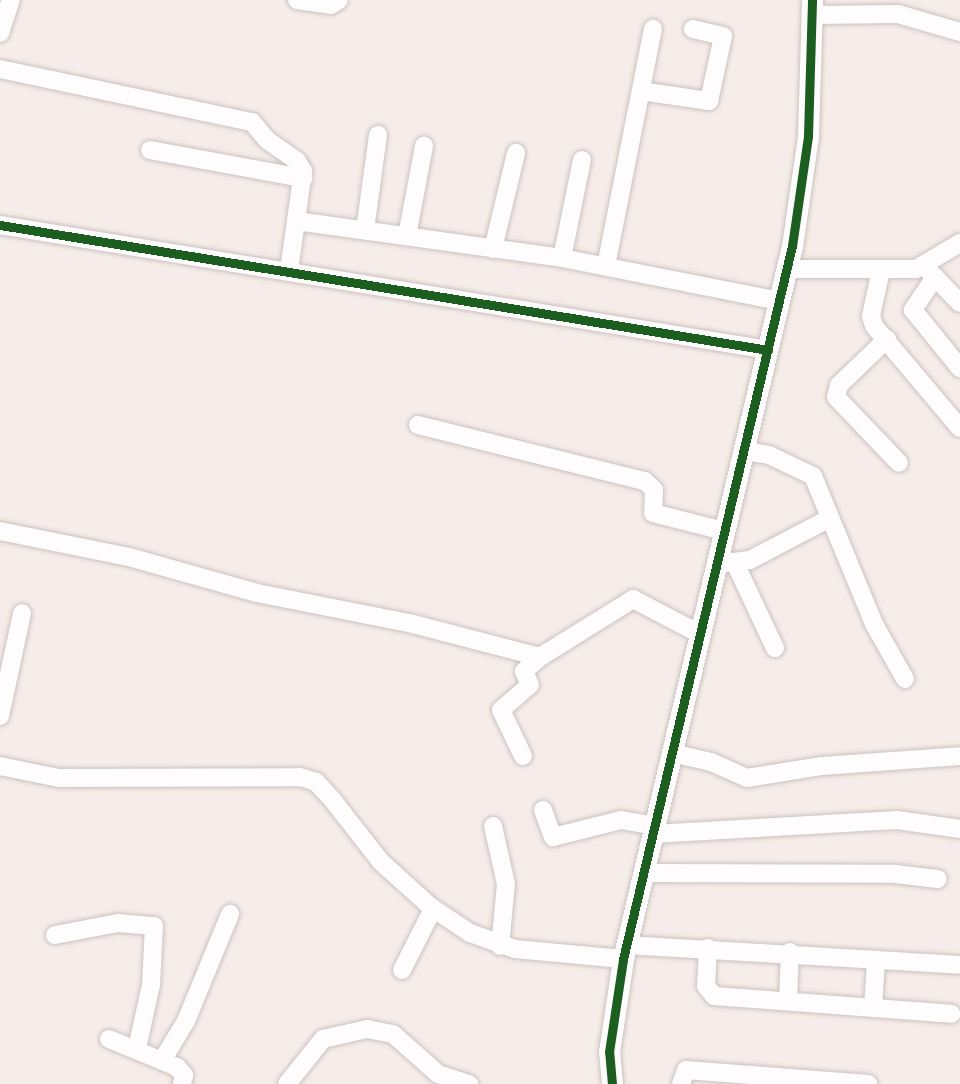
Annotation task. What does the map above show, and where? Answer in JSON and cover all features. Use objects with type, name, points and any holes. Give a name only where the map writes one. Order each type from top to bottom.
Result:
[{"type":"street","points":[[0,33],[11,0]]},
{"type":"street","points":[[297,0],[331,5],[339,0]]},
{"type":"street","points":[[775,648],[726,564],[715,528],[744,451],[756,348],[768,299],[786,270],[808,136],[812,7],[904,8],[960,32]]},
{"type":"street","points":[[606,265],[653,29]]},
{"type":"street","points":[[641,91],[709,101],[723,36],[693,29]]},
{"type":"street","points":[[0,69],[252,122],[267,140],[297,161],[303,177],[289,270]]},
{"type":"street","points":[[365,230],[378,135]]},
{"type":"street","points":[[407,236],[424,146]]},
{"type":"street","points":[[150,150],[303,177]]},
{"type":"street","points":[[494,249],[516,153]]},
{"type":"street","points":[[562,258],[582,160]]},
{"type":"street","points":[[296,221],[606,265],[768,299]]},
{"type":"street","points":[[0,225],[756,348]]},
{"type":"street","points":[[960,243],[930,271],[914,310],[960,368]]},
{"type":"street","points":[[786,270],[930,271],[960,303]]},
{"type":"street","points":[[881,270],[871,316],[960,428]]},
{"type":"street","points":[[887,339],[839,385],[836,397],[899,463]]},
{"type":"street","points":[[418,425],[645,481],[654,490],[653,513],[715,528]]},
{"type":"street","points":[[744,451],[769,455],[811,474],[874,624],[905,679]]},
{"type":"street","points":[[726,564],[750,560],[828,519]]},
{"type":"street","points":[[0,531],[129,557],[257,593],[413,624],[540,657]]},
{"type":"street","points":[[612,1084],[608,1052],[619,955],[645,873],[647,826],[672,753],[692,630],[726,564]]},
{"type":"street","points":[[523,756],[501,710],[530,685],[524,671],[540,657],[632,599],[692,630]]},
{"type":"street","points":[[0,716],[22,613]]},
{"type":"street","points":[[672,753],[711,762],[747,778],[822,766],[960,756]]},
{"type":"street","points":[[0,766],[59,778],[139,780],[274,774],[316,782],[381,862],[433,909],[500,946],[619,955],[708,948],[954,965]]},
{"type":"street","points":[[542,810],[554,837],[621,820],[647,826],[897,820],[960,829]]},
{"type":"street","points":[[493,827],[506,884],[500,946]]},
{"type":"street","points":[[645,873],[895,874],[938,879]]},
{"type":"street","points":[[402,970],[433,909]]},
{"type":"street","points":[[163,1059],[186,1021],[230,914]]},
{"type":"street","points":[[55,935],[118,923],[154,926],[151,985],[137,1048]]},
{"type":"street","points":[[708,948],[709,995],[951,1014]]},
{"type":"street","points":[[788,1001],[790,952]]},
{"type":"street","points":[[873,1008],[876,960]]},
{"type":"street","points":[[287,1084],[323,1039],[367,1030],[393,1034],[438,1074],[469,1084]]},
{"type":"street","points":[[109,1039],[163,1059],[182,1071],[182,1084]]},
{"type":"street","points":[[681,1084],[686,1070],[868,1084]]},
{"type":"cycle path","points":[[612,1084],[609,1052],[623,959],[792,246],[808,136],[812,0]]},
{"type":"cycle path","points":[[0,225],[768,350]]}]
